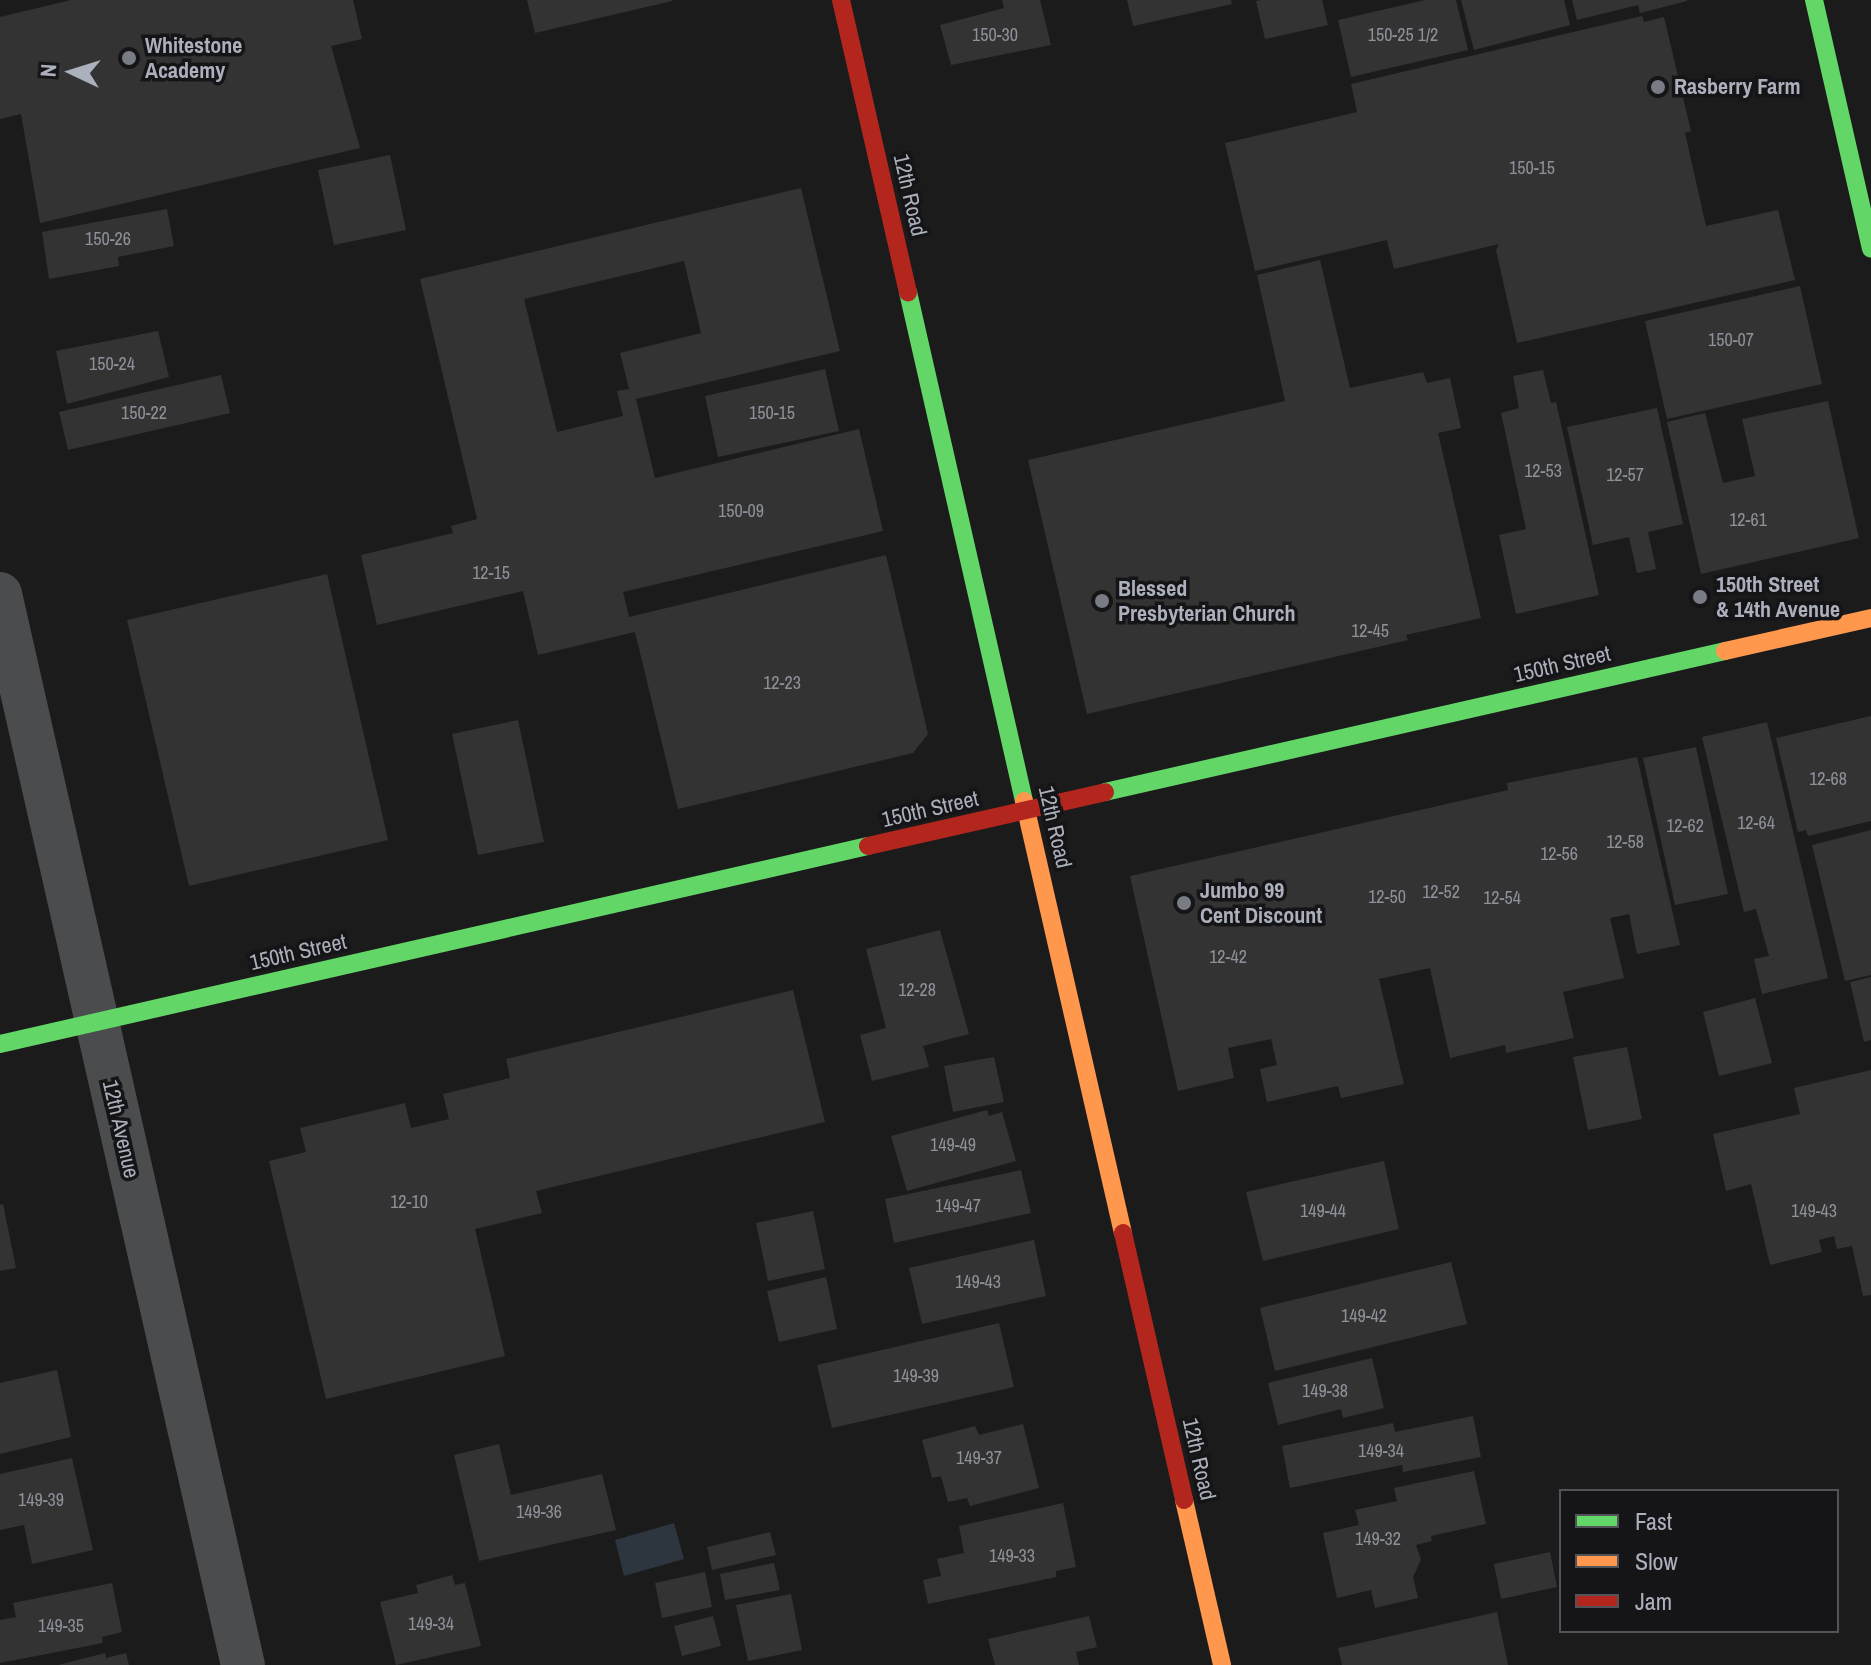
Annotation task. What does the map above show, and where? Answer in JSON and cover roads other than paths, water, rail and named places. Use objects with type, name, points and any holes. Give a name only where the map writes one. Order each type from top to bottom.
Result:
[{"type":"street","name":"12th Road","points":[[841,0],[1222,1665]]},
{"type":"street","points":[[1814,0],[1871,249]]},
{"type":"street","name":"12th Avenue","points":[[0,594],[243,1665]]},
{"type":"street","name":"150th Street","points":[[0,1044],[1871,618]]},
{"type":"place","name":"Whitestone Academy","points":[[129,58]]},
{"type":"place","name":"Rasberry Farm","points":[[1658,87]]},
{"type":"place","name":"150th Street & 14th Avenue","points":[[1700,597]]},
{"type":"place","name":"Blessed Presbyterian Church","points":[[1102,601]]},
{"type":"place","name":"Jumbo 99 Cent Discount","points":[[1184,903]]}]
